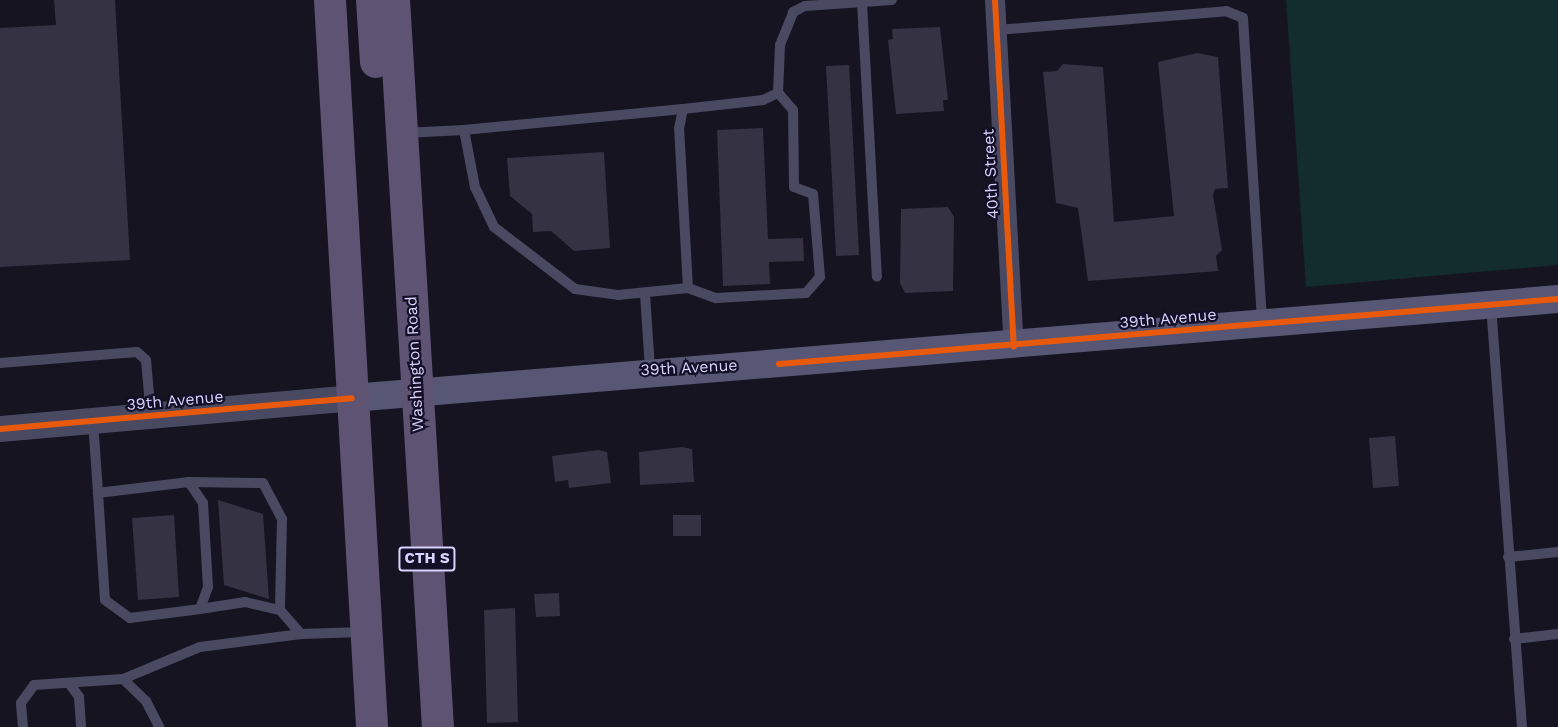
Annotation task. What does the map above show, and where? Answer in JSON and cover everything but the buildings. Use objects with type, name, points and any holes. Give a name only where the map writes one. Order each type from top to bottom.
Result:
[{"type":"main road","points":[[330,0],[372,727]]},
{"type":"main road","points":[[372,0],[379,104],[402,143]]},
{"type":"main road","name":"Washington Road","points":[[394,0],[438,727]]},
{"type":"main road","name":"39th Avenue","points":[[352,398],[650,370],[1014,346],[1558,299]]},
{"type":"street","name":"40th Street","points":[[995,0],[1014,346]]},
{"type":"street","name":"39th Avenue","points":[[0,429],[352,398]]},
{"type":"lane","points":[[464,130],[475,187],[494,227],[575,289],[645,294],[688,288],[716,298],[806,293],[820,277],[813,194],[794,186],[793,110],[778,93],[780,45],[793,12],[892,0]]},
{"type":"lane","points":[[862,2],[877,277]]},
{"type":"lane","points":[[997,30],[1226,11],[1243,18],[1262,325]]},
{"type":"lane","points":[[402,143],[464,130],[763,100],[778,93]]},
{"type":"lane","points":[[683,109],[679,129],[688,288]]},
{"type":"lane","points":[[645,294],[650,370]]},
{"type":"lane","points":[[1491,305],[1522,727]]},
{"type":"lane","points":[[0,363],[137,352],[146,360],[151,417]]},
{"type":"lane","points":[[93,421],[105,600],[130,618],[245,602],[280,610],[301,634]]},
{"type":"lane","points":[[98,493],[189,482],[263,483],[282,519],[280,610]]},
{"type":"lane","points":[[189,482],[203,503],[208,587],[200,609]]},
{"type":"lane","points":[[1508,557],[1558,552]]},
{"type":"lane","points":[[23,727],[21,704],[34,685],[123,679],[200,647],[301,634],[366,632]]},
{"type":"lane","points":[[1514,639],[1558,634]]},
{"type":"lane","points":[[123,679],[146,701],[159,727]]},
{"type":"lane","points":[[69,683],[79,697],[81,727]]},
{"type":"green space","points":[[1286,0],[1558,0],[1558,265],[1306,287]]},
{"type":"cycle path","points":[[995,0],[1014,346]]},
{"type":"cycle path","points":[[779,364],[1558,299]]},
{"type":"cycle path","points":[[0,429],[352,398]]}]
